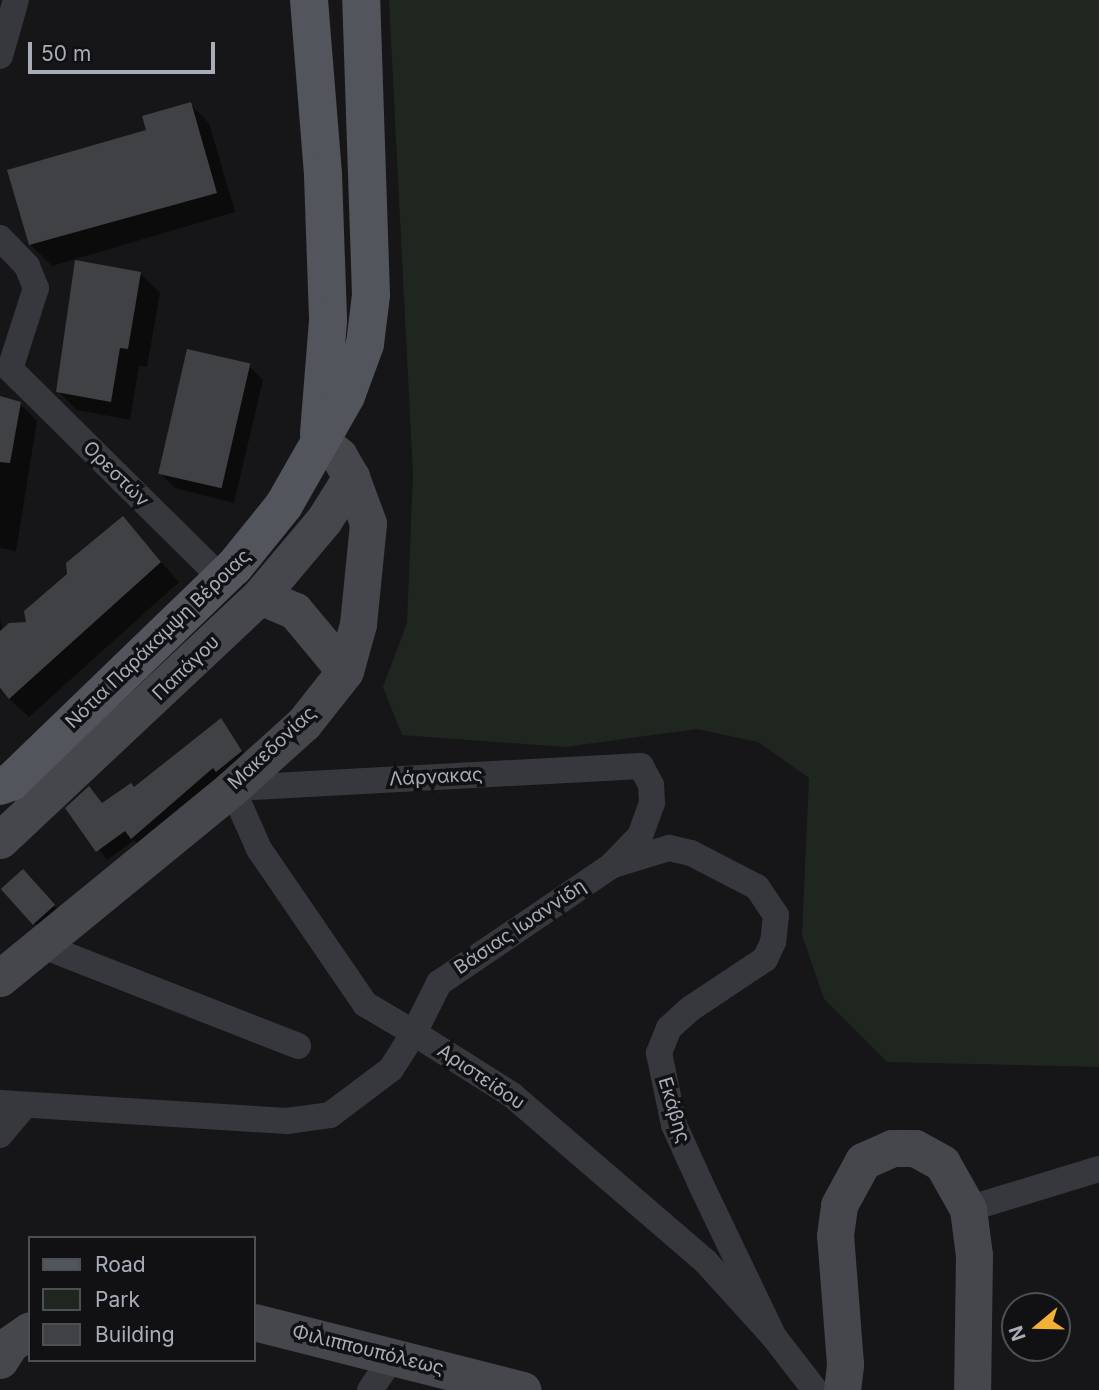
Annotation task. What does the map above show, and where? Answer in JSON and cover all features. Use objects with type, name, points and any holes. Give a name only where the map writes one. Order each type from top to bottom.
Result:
[{"type":"main road","name":"Νότια Παράκαμψη Βέροιας","points":[[309,0],[323,175],[328,321],[319,440]]},
{"type":"main road","name":"Νότια Παράκαμψη Βέροιας","points":[[0,786],[11,782],[222,579],[284,505],[346,396],[365,344],[371,295],[361,0]]},
{"type":"street","points":[[0,56],[16,0]]},
{"type":"street","points":[[0,238],[27,266],[36,288],[5,371]]},
{"type":"street","name":"Ορεστών","points":[[5,371],[222,579]]},
{"type":"street","name":"Μακεδονίας","points":[[0,978],[43,946],[232,788],[304,723],[345,671],[358,624],[368,535],[362,502],[351,477],[339,456],[319,440]]},
{"type":"street","name":"Παπάγου","points":[[0,840],[260,597],[324,520],[351,477]]},
{"type":"street","points":[[260,597],[295,611],[345,671]]},
{"type":"street","name":"Λάρνακας","points":[[232,788],[641,766]]},
{"type":"street","name":"Βάσιας Ιωαννίδη","points":[[13,1104],[287,1121],[330,1115],[391,1069],[414,1033],[439,983],[611,866],[640,836],[650,810],[651,785],[641,766]]},
{"type":"street","name":"Αριστείδου","points":[[232,788],[259,849],[365,1004],[512,1095],[706,1262],[774,1336]]},
{"type":"street","name":"Εκάβης","points":[[611,866],[669,848],[691,853],[757,887],[776,915],[773,942],[765,959],[690,1009],[669,1028],[659,1053],[674,1125],[774,1336],[815,1390]]},
{"type":"street","points":[[43,946],[298,1046]]},
{"type":"street","points":[[0,1135],[13,1104]]},
{"type":"street","points":[[842,1390],[845,1364],[835,1235],[849,1179],[877,1153],[915,1148],[942,1163],[968,1209],[974,1255],[972,1390]]},
{"type":"street","points":[[968,1209],[1099,1169]]},
{"type":"street","name":"Φιλιππουπόλεως","points":[[256,1322],[394,1355],[523,1390]]},
{"type":"street","points":[[0,1360],[10,1344],[28,1331]]},
{"type":"street","points":[[370,1390],[394,1355]]},
{"type":"green space","points":[[389,0],[1099,0],[1099,1067],[887,1062],[824,999],[802,935],[809,778],[758,742],[697,729],[565,747],[402,735],[383,687],[407,623],[413,475]]},
{"type":"building","points":[[191,102],[217,193],[29,245],[7,170],[146,130],[142,116]]},
{"type":"building","points":[[75,260],[141,272],[128,349],[120,348],[111,402],[56,392]]},
{"type":"building","points":[[187,349],[250,364],[222,488],[158,474]]},
{"type":"building","points":[[0,396],[21,402],[10,463],[0,462]]},
{"type":"building","points":[[123,516],[161,562],[9,699],[0,688],[0,631],[9,623],[26,622],[24,611],[67,574],[66,563]]},
{"type":"building","points":[[221,718],[242,751],[216,772],[213,768],[131,839],[125,831],[96,852],[65,808],[89,786],[102,803],[131,783],[134,787]]},
{"type":"building","points":[[23,869],[55,905],[33,925],[1,889]]}]
